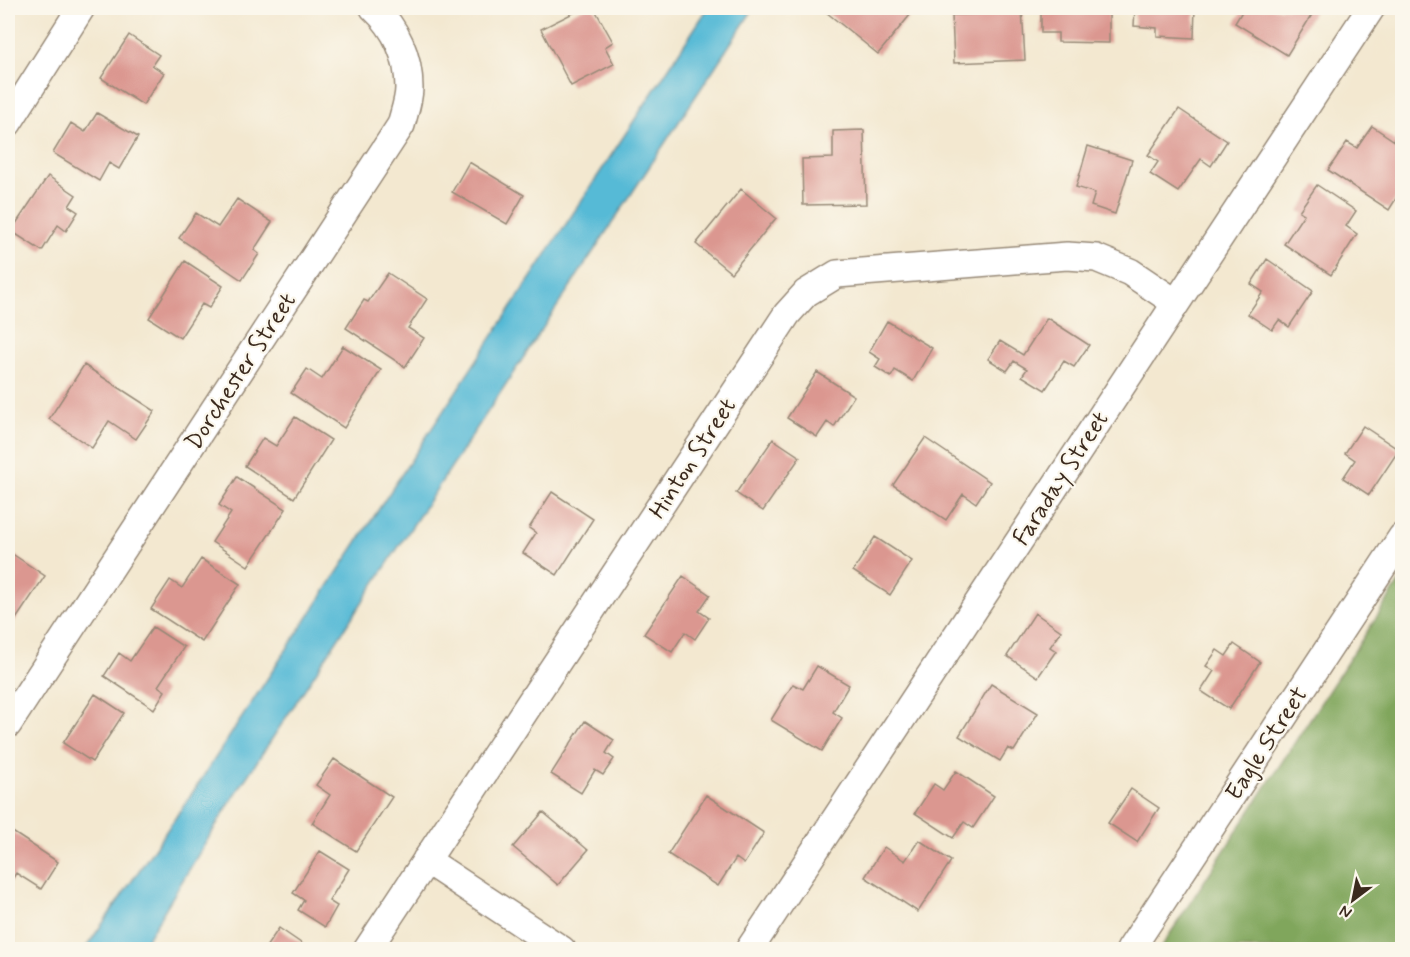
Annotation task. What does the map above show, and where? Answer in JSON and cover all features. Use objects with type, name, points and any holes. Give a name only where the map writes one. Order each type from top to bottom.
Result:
[{"type":"street","points":[[8,123],[81,8]]},
{"type":"street","name":"Dorchester Street","points":[[8,724],[401,125],[409,89],[404,52],[387,20],[374,8]]},
{"type":"street","name":"Faraday Street","points":[[749,950],[1371,8]]},
{"type":"street","name":"Hinton Street","points":[[367,950],[787,314],[806,292],[837,274],[1067,256],[1096,258],[1130,272],[1176,303]]},
{"type":"street","name":"Eagle Street","points":[[1130,950],[1402,537]]},
{"type":"street","points":[[426,860],[562,950]]},
{"type":"green space","points":[[1402,578],[1402,949],[1160,949]]},
{"type":"water","points":[[708,8],[754,8],[229,804],[141,949],[85,949],[187,801]]},
{"type":"building","points":[[583,8],[594,8],[613,42],[605,47],[614,64],[571,86],[541,29]]},
{"type":"building","points":[[830,8],[901,8],[910,15],[878,54],[826,12]]},
{"type":"building","points":[[989,8],[1022,8],[1025,60],[954,63],[952,15],[989,14]]},
{"type":"building","points":[[1041,8],[1109,8],[1109,43],[1058,42],[1058,33],[1041,33]]},
{"type":"building","points":[[1135,8],[1195,8],[1194,38],[1157,36],[1157,28],[1134,26]]},
{"type":"building","points":[[1244,8],[1316,8],[1287,55],[1235,23]]},
{"type":"building","points":[[129,35],[159,55],[152,65],[164,73],[143,105],[101,78]]},
{"type":"building","points":[[1179,109],[1227,141],[1211,166],[1201,159],[1178,192],[1150,174],[1158,162],[1148,155]]},
{"type":"building","points":[[97,113],[138,137],[119,169],[109,163],[99,181],[53,153],[71,123],[85,132]]},
{"type":"building","points":[[1372,126],[1402,146],[1402,189],[1389,210],[1328,170],[1347,142],[1357,148]]},
{"type":"building","points":[[864,130],[866,204],[803,205],[802,159],[833,158],[833,131]]},
{"type":"building","points":[[1088,146],[1132,160],[1115,214],[1091,206],[1095,193],[1076,187]]},
{"type":"building","points":[[469,162],[524,195],[507,224],[452,192]]},
{"type":"building","points":[[48,176],[76,195],[69,206],[78,212],[66,231],[58,225],[42,251],[11,231]]},
{"type":"building","points":[[1317,185],[1356,211],[1346,226],[1357,234],[1331,275],[1284,244],[1304,214],[1299,211]]},
{"type":"building","points":[[741,189],[776,218],[731,273],[696,244]]},
{"type":"building","points":[[237,199],[272,222],[254,250],[259,254],[242,280],[179,238],[196,213],[218,227]]},
{"type":"building","points":[[1267,259],[1313,291],[1289,327],[1279,320],[1272,330],[1248,314],[1263,292],[1251,284]]},
{"type":"building","points":[[185,261],[223,286],[209,308],[202,304],[180,338],[149,318]]},
{"type":"building","points":[[388,273],[427,299],[408,328],[424,338],[405,367],[346,328],[364,300],[368,302]]},
{"type":"building","points":[[1047,318],[1089,345],[1074,367],[1064,361],[1045,390],[1022,376],[1027,369],[1014,361],[1007,371],[988,359],[1000,341],[1023,355]]},
{"type":"building","points":[[887,321],[932,348],[913,381],[895,370],[891,377],[875,367],[880,359],[869,352]]},
{"type":"building","points":[[343,346],[381,370],[344,428],[291,393],[307,369],[322,379]]},
{"type":"building","points":[[84,365],[155,411],[136,439],[109,421],[92,448],[49,419]]},
{"type":"building","points":[[817,372],[854,396],[834,427],[827,422],[817,437],[787,418]]},
{"type":"building","points":[[295,417],[331,440],[294,498],[245,466],[263,438],[276,446]]},
{"type":"building","points":[[1363,426],[1399,450],[1369,495],[1343,478],[1355,460],[1345,453]]},
{"type":"building","points":[[925,438],[990,482],[976,503],[963,494],[946,520],[893,485]]},
{"type":"building","points":[[773,439],[800,457],[763,511],[736,493]]},
{"type":"building","points":[[237,477],[286,509],[248,566],[212,542],[231,513],[219,505]]},
{"type":"building","points":[[552,492],[593,519],[557,575],[523,553],[536,533],[529,528]]},
{"type":"building","points":[[875,537],[912,561],[890,595],[853,571]]},
{"type":"building","points":[[8,551],[45,576],[8,631]]},
{"type":"building","points":[[201,559],[240,584],[202,642],[151,609],[170,580],[182,588]]},
{"type":"building","points":[[683,576],[710,595],[699,611],[709,618],[695,639],[685,632],[672,652],[644,634]]},
{"type":"building","points":[[1035,613],[1061,631],[1050,647],[1056,651],[1038,677],[1007,656]]},
{"type":"building","points":[[153,627],[184,647],[158,686],[165,691],[154,709],[104,676],[119,653],[130,661]]},
{"type":"building","points":[[1234,644],[1260,662],[1229,709],[1201,691],[1214,671],[1206,666],[1217,650],[1226,656]]},
{"type":"building","points":[[817,666],[849,685],[833,712],[842,718],[822,751],[771,720],[793,684],[803,689]]},
{"type":"building","points":[[991,684],[1038,713],[1014,751],[1008,748],[1000,761],[959,736]]},
{"type":"building","points":[[95,694],[124,713],[92,762],[63,743]]},
{"type":"building","points":[[585,721],[614,740],[606,753],[614,759],[603,775],[595,770],[581,793],[551,774]]},
{"type":"building","points":[[334,759],[392,797],[356,851],[312,823],[330,795],[316,785]]},
{"type":"building","points":[[956,771],[994,796],[973,828],[964,822],[953,838],[915,813],[934,784],[943,790]]},
{"type":"building","points":[[1131,789],[1159,808],[1137,842],[1108,823]]},
{"type":"building","points":[[706,795],[764,833],[744,864],[736,858],[718,886],[668,854]]},
{"type":"building","points":[[543,812],[588,850],[558,885],[513,847]]},
{"type":"building","points":[[8,829],[58,862],[41,889],[16,873],[8,886]]},
{"type":"building","points":[[919,840],[951,861],[918,912],[865,877],[884,847],[905,861]]},
{"type":"building","points":[[320,851],[349,869],[329,901],[337,906],[325,927],[298,910],[304,900],[293,893]]},
{"type":"building","points":[[279,928],[311,950],[264,950]]}]
